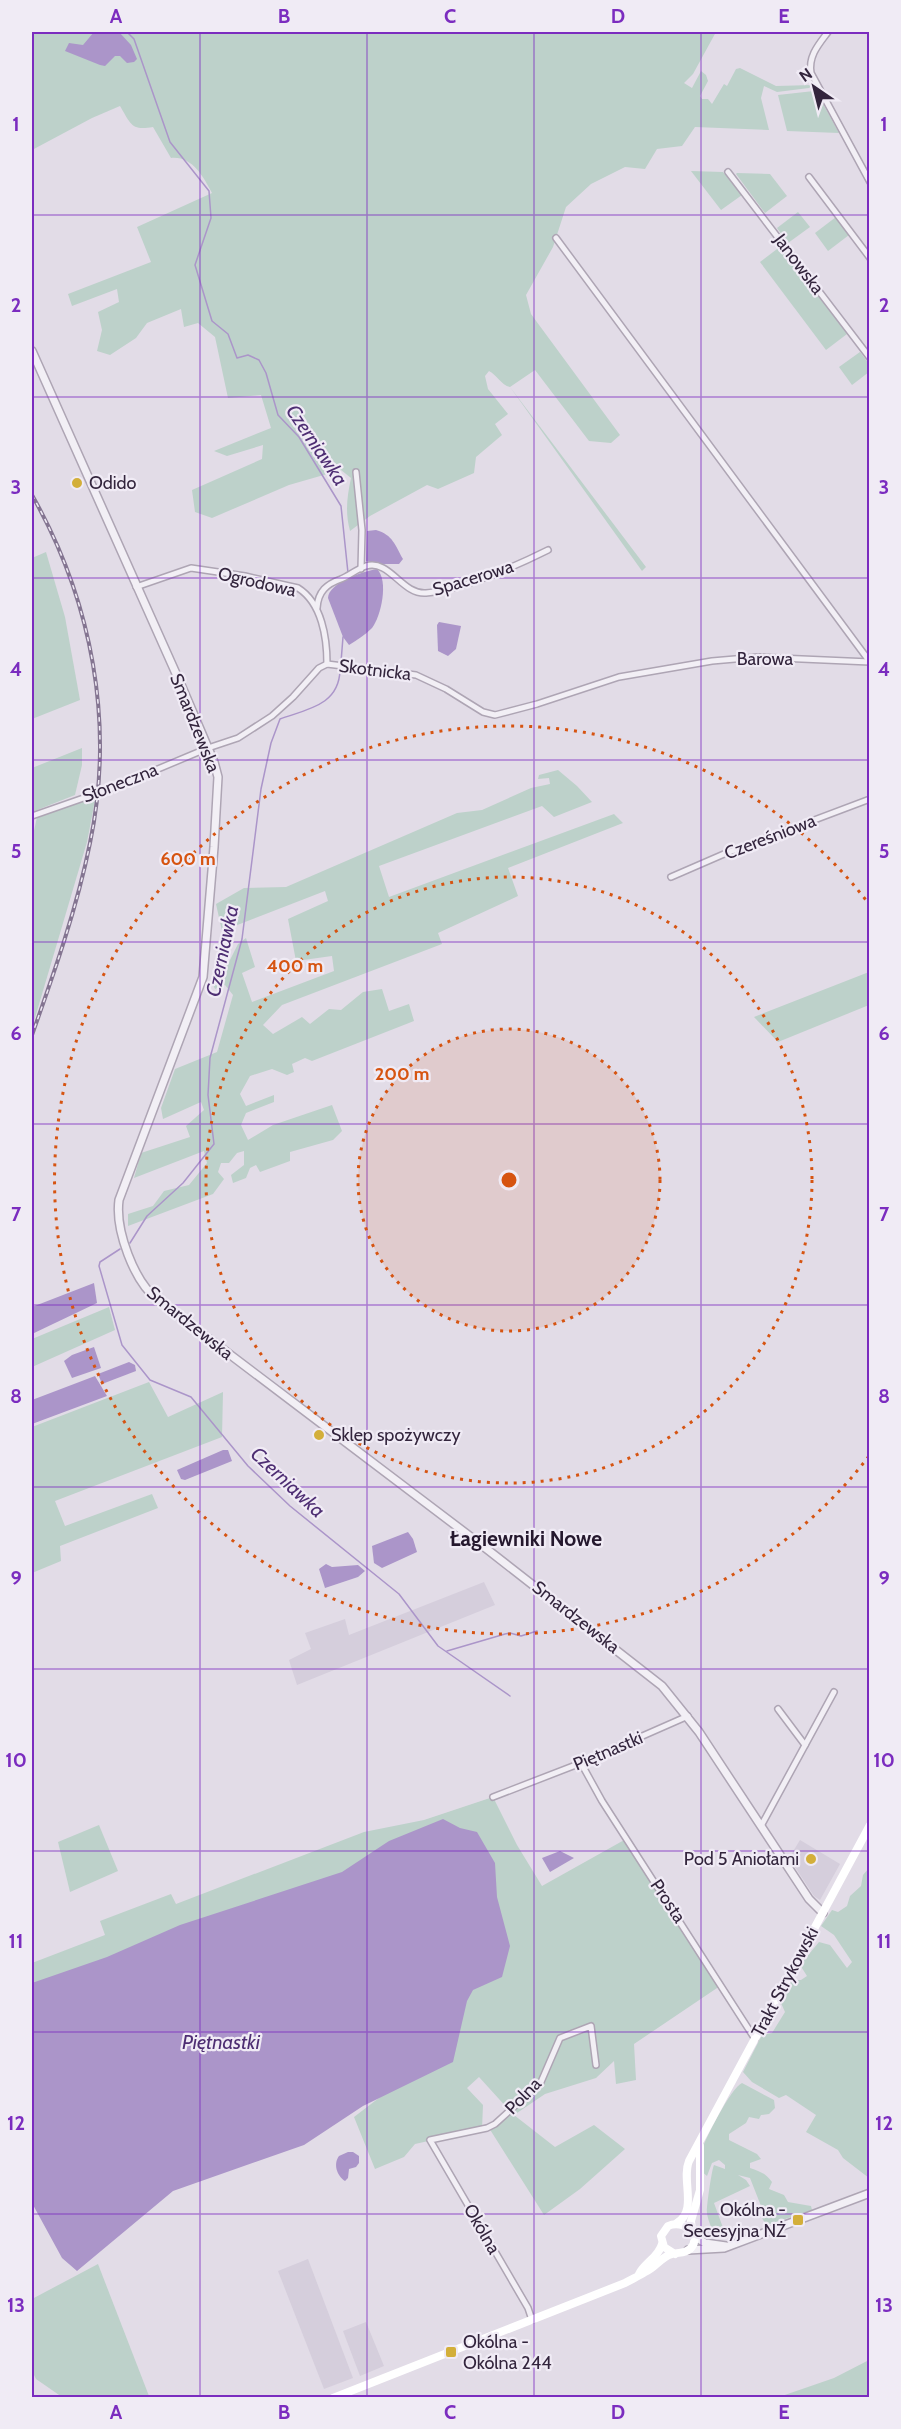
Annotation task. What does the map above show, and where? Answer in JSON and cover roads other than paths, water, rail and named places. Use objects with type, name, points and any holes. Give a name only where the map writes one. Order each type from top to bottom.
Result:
[{"type":"main road","name":"Trakt Strykowski","points":[[676,2223],[683,2219],[687,2205],[687,2168],[870,1825]]},
{"type":"main road","name":"Trakt Strykowski","points":[[693,2234],[692,2221],[700,2190],[698,2154],[701,2140]]},
{"type":"main road","points":[[333,2397],[620,2286],[639,2274],[645,2273],[668,2255],[688,2250],[693,2244],[693,2234],[685,2224],[676,2223],[664,2230],[658,2255],[639,2274]]},
{"type":"main road","points":[[662,2244],[675,2254]]},
{"type":"street","points":[[828,32],[813,54],[810,65],[812,76],[870,182]]},
{"type":"street","name":"Janowska","points":[[728,172],[870,358]]},
{"type":"street","points":[[809,177],[870,258]]},
{"type":"street","points":[[556,238],[870,662]]},
{"type":"street","name":"Smardzewska","points":[[32,351],[216,770],[218,791],[203,976],[121,1192],[118,1206],[120,1228],[140,1280],[154,1297],[643,1669],[669,1692],[688,1716],[809,1899],[823,1913]]},
{"type":"street","points":[[317,608],[320,594],[328,585],[360,569],[362,530],[356,472]]},
{"type":"street","name":"Spacerowa","points":[[360,569],[370,565],[381,568],[413,592],[427,593],[465,583],[528,560],[548,550]]},
{"type":"street","name":"Ogrodowa","points":[[136,587],[191,568],[245,576],[298,588],[317,608],[327,647],[327,664]]},
{"type":"street","name":"Barowa","points":[[661,670],[712,661],[758,657],[870,662]]},
{"type":"street","name":"Skotnicka","points":[[208,748],[238,738],[259,726],[283,707],[319,668],[327,664],[416,675],[446,689],[483,712],[495,716],[619,677],[661,670]]},
{"type":"street","name":"Słoneczna","points":[[32,816],[115,787],[208,748]]},
{"type":"street","name":"Czereśniowa","points":[[671,877],[724,854],[870,799]]},
{"type":"street","points":[[761,1826],[834,1692]]},
{"type":"street","points":[[778,1709],[805,1745]]},
{"type":"street","name":"Piętnastki","points":[[493,1797],[581,1763],[688,1716]]},
{"type":"street","name":"Prosta","points":[[581,1763],[602,1801],[689,1933],[755,2039]]},
{"type":"street","name":"Polna","points":[[430,2140],[495,2124],[541,2082],[560,2038],[591,2026],[596,2065]]},
{"type":"street","name":"Okólna","points":[[430,2140],[528,2308],[532,2320]]},
{"type":"street","points":[[688,2250],[698,2248],[715,2250],[870,2193]]},
{"type":"street","points":[[693,2234],[709,2244],[726,2246]]},
{"type":"water","points":[[94,32],[119,32],[131,45],[137,59],[127,63],[120,56],[115,56],[105,66],[65,51],[69,43],[83,45]]},
{"type":"water","points":[[376,530],[393,541],[403,559],[399,564],[378,564],[366,561],[367,531]]},
{"type":"water","points":[[377,569],[383,582],[378,615],[372,628],[349,645],[343,637],[328,598],[334,587],[340,583]]},
{"type":"water","points":[[439,622],[461,626],[456,649],[448,656],[438,651],[437,625]]},
{"type":"water","points":[[94,1283],[97,1303],[32,1334],[32,1307]]},
{"type":"water","points":[[94,1347],[101,1368],[72,1378],[64,1361],[72,1355]]},
{"type":"water","points":[[129,1362],[135,1365],[136,1371],[102,1384],[98,1374]]},
{"type":"water","points":[[95,1376],[107,1396],[32,1424],[32,1400]]},
{"type":"water","points":[[223,1450],[228,1450],[232,1461],[185,1480],[181,1479],[177,1470]]},
{"type":"water","points":[[408,1532],[417,1552],[382,1568],[374,1563],[372,1546]]},
{"type":"water","points":[[326,1564],[332,1567],[358,1565],[365,1571],[358,1577],[325,1588],[319,1569]]},
{"type":"water","name":"Piętnastki","points":[[443,1819],[460,1828],[477,1832],[495,1863],[497,1897],[510,1946],[502,1977],[473,1990],[467,2001],[453,2062],[363,2106],[304,2145],[173,2191],[77,2271],[62,2258],[32,2203],[32,1983],[107,1957],[180,1925],[342,1872],[389,1841]]},
{"type":"water","points":[[560,1851],[574,1858],[550,1872],[542,1858]]},
{"type":"water","points":[[348,2152],[359,2156],[359,2163],[356,2167],[349,2169],[348,2178],[345,2181],[338,2173],[336,2163],[339,2156]]},
{"type":"waterway","name":"Czerniawka","points":[[127,32],[134,39],[170,142],[209,191],[211,218],[195,265],[212,321],[228,334],[237,358],[248,355],[259,360],[266,373],[278,415],[299,437],[341,506],[348,573]]},
{"type":"waterway","points":[[341,662],[343,637]]},
{"type":"waterway","name":"Czerniawka","points":[[130,1243],[147,1216],[183,1183],[214,1144],[208,1095],[210,1058],[242,939],[261,789],[271,743],[280,719],[311,708],[328,698],[338,682],[340,670]]},
{"type":"waterway","name":"Czerniawka","points":[[120,1249],[100,1262],[99,1266],[122,1345],[150,1380],[191,1397],[248,1466],[290,1506],[399,1594],[438,1646],[510,1696]]},
{"type":"waterway","name":"Czerniawka","points":[[447,1651],[505,1634],[521,1636],[537,1631]]},
{"type":"railway","points":[[32,495],[53,535],[70,577],[83,620],[93,664],[100,753],[97,798],[79,892],[32,1035]]},
{"type":"place","name":"Odido","points":[[77,483]]},
{"type":"place","name":"Sklep spożywczy","points":[[319,1435]]},
{"type":"place","name":"Pod 5 Aniołami","points":[[811,1859]]},
{"type":"place","name":"Okólna - Secesyjna NŻ","points":[[798,2220]]},
{"type":"place","name":"Okólna - Okólna 244","points":[[451,2352]]},
{"type":"district","name":"Łagiewniki Nowe","points":[[526,1539]]}]
